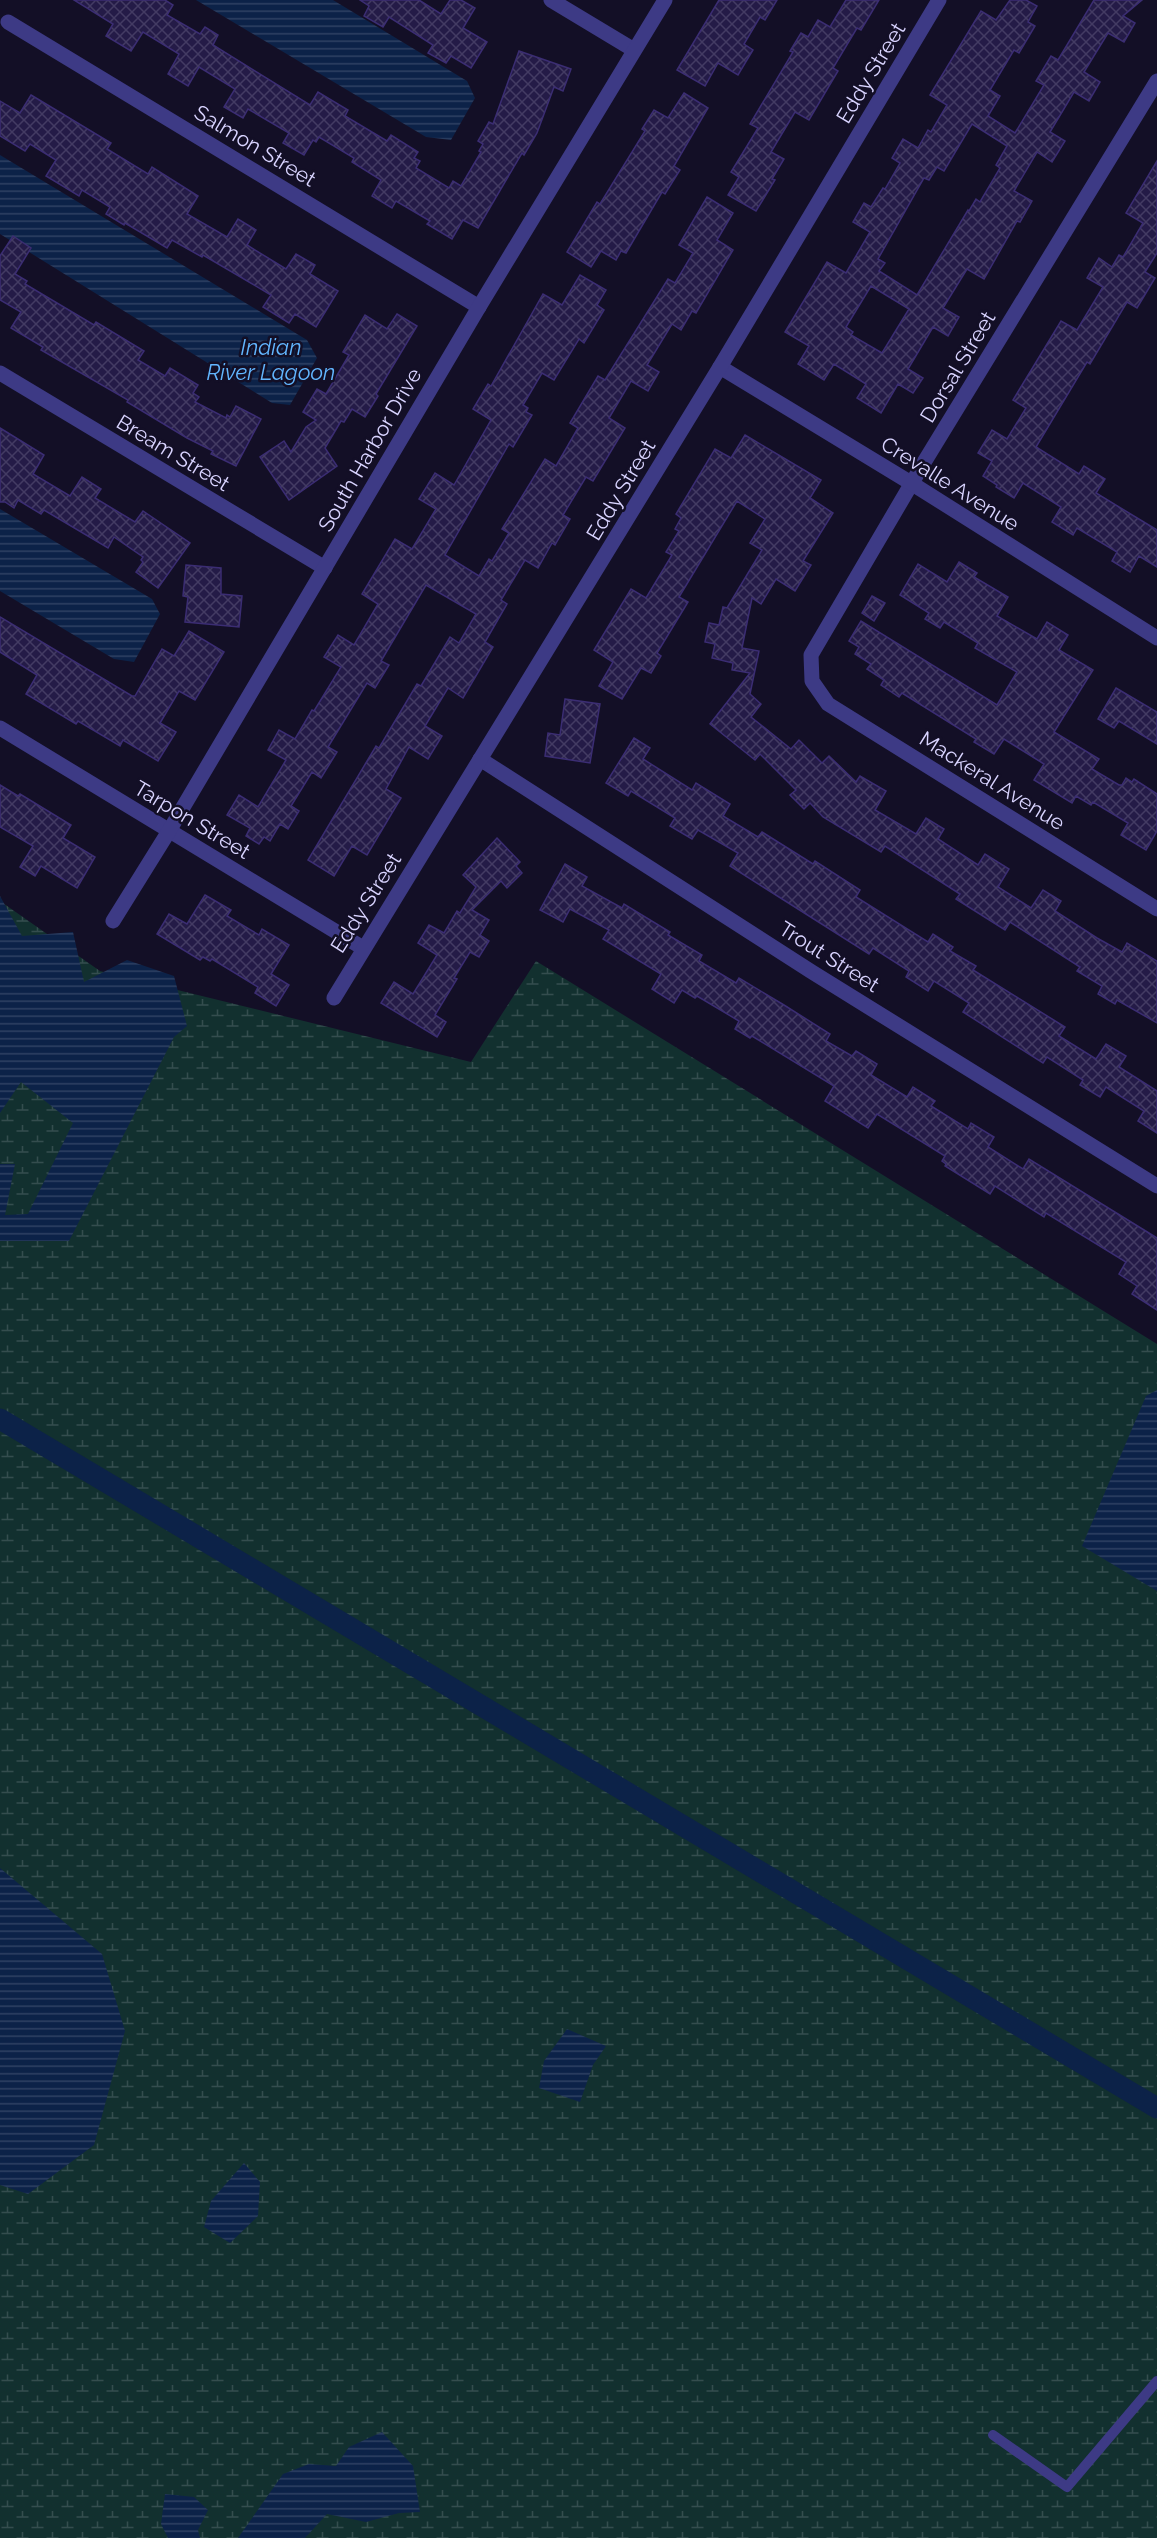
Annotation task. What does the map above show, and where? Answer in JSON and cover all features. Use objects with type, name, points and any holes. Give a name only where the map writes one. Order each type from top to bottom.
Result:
[{"type":"street","points":[[551,0],[634,50]]},
{"type":"street","name":"South Harbor Drive","points":[[113,921],[665,0]]},
{"type":"street","name":"Eddy Street","points":[[334,998],[720,367],[939,0]]},
{"type":"street","name":"Salmon Street","points":[[9,22],[479,307]]},
{"type":"street","name":"Dorsal Street","points":[[812,681],[811,655],[911,483],[1157,81]]},
{"type":"street","name":"Crevalle Avenue","points":[[720,367],[911,483],[1157,638]]},
{"type":"street","name":"Bream Street","points":[[0,373],[325,568]]},
{"type":"street","name":"Mackeral Avenue","points":[[812,681],[828,704],[1157,909]]},
{"type":"street","name":"Tarpon Street","points":[[0,729],[363,948]]},
{"type":"street","name":"Trout Street","points":[[480,759],[812,972],[1157,1186]]},
{"type":"lane","points":[[993,2435],[1066,2487],[1157,2381]]},
{"type":"green space","points":[[0,901],[100,971],[471,1062],[536,961],[1157,1344],[1157,2538],[0,2538]]},
{"type":"water","points":[[196,0],[333,0],[467,81],[475,98],[451,140],[426,137]]},
{"type":"water","name":"Indian River Lagoon","points":[[0,155],[307,340],[317,358],[290,405],[272,403],[0,234]]},
{"type":"water","points":[[0,509],[152,599],[160,614],[134,662],[114,659],[0,591]]},
{"type":"water","points":[[0,896],[22,936],[73,932],[84,982],[127,960],[174,976],[187,1026],[174,1037],[69,1241],[0,1241],[0,1164],[15,1164],[5,1215],[28,1214],[73,1123],[21,1082],[0,1113]]},
{"type":"water","points":[[1157,1390],[1157,1591],[1082,1546],[1146,1396]]},
{"type":"water","points":[[0,1868],[102,1954],[125,2031],[94,2145],[28,2194],[0,2185]]},
{"type":"water","points":[[567,2029],[606,2046],[593,2065],[580,2102],[539,2088],[544,2061]]},
{"type":"water","points":[[244,2163],[260,2182],[258,2216],[230,2243],[204,2227],[211,2201]]},
{"type":"water","points":[[382,2432],[413,2466],[420,2512],[399,2513],[366,2522],[327,2514],[305,2538],[238,2538],[283,2474],[309,2464],[336,2466],[349,2447]]},
{"type":"water","points":[[165,2494],[194,2497],[208,2510],[198,2530],[200,2538],[168,2538],[161,2524]]},
{"type":"building","points":[[74,0],[165,0],[173,5],[167,15],[200,34],[205,27],[218,35],[213,45],[310,105],[318,92],[348,110],[345,116],[387,141],[391,135],[418,152],[414,158],[420,161],[416,168],[449,188],[453,181],[461,186],[481,152],[479,151],[483,144],[478,141],[489,122],[493,124],[519,51],[571,69],[563,91],[554,87],[537,133],[524,155],[522,153],[478,228],[463,220],[452,239],[427,224],[430,221],[396,201],[392,208],[372,196],[381,180],[352,162],[354,158],[319,137],[316,142],[313,140],[304,155],[283,143],[289,133],[248,109],[243,118],[224,107],[235,89],[199,67],[188,86],[168,74],[179,54],[143,32],[131,51],[106,36],[113,24]]},
{"type":"building","points":[[360,0],[419,0],[441,14],[450,0],[461,0],[475,8],[463,28],[487,42],[471,68],[451,56],[446,63],[428,53],[433,45],[389,17],[383,27],[364,16],[369,6]]},
{"type":"building","points":[[719,0],[777,0],[765,20],[760,17],[744,44],[753,50],[738,75],[718,63],[705,86],[677,70]]},
{"type":"building","points":[[846,0],[879,0],[861,30],[857,28],[833,68],[838,71],[809,120],[795,112],[771,152],[784,159],[772,179],[775,180],[756,211],[728,195],[739,177],[731,172],[758,128],[750,124],[793,52],[790,51],[801,33],[808,37],[818,20],[830,27]]},
{"type":"building","points":[[1010,0],[1026,0],[1037,6],[1028,22],[1035,26],[1019,53],[1014,50],[990,90],[1000,96],[988,116],[1015,133],[1044,85],[1036,81],[1051,56],[1058,60],[1094,0],[1142,0],[1123,16],[1135,23],[1124,42],[1108,33],[1084,72],[1100,82],[1089,101],[1074,92],[1050,132],[1065,141],[1052,162],[1037,152],[1014,191],[1032,201],[1020,222],[1017,221],[984,279],[967,269],[943,308],[959,317],[948,336],[933,327],[908,369],[923,378],[913,393],[898,384],[881,413],[857,398],[866,384],[834,364],[824,380],[798,364],[809,346],[785,332],[827,262],[846,273],[870,232],[853,222],[864,203],[871,207],[883,188],[885,189],[900,163],[892,158],[903,139],[918,148],[928,130],[931,132],[947,105],[930,95],[981,11],[996,20]],"holes":[[[972,124],[1007,146],[996,165],[1000,168],[980,202],[976,199],[968,210],[917,295],[879,271],[885,263],[878,259],[924,178],[929,180],[937,167],[944,171]],[[871,286],[909,309],[882,353],[851,335],[853,332],[846,327]]]},
{"type":"building","points":[[684,93],[708,108],[674,166],[680,170],[665,194],[662,192],[626,253],[621,251],[616,260],[601,251],[591,267],[567,252],[597,202],[600,204],[645,131],[642,129],[654,110],[668,118]]},
{"type":"building","points":[[31,95],[111,143],[107,149],[148,174],[152,167],[198,196],[187,214],[227,237],[238,219],[256,230],[247,245],[286,269],[296,254],[315,265],[310,274],[338,291],[316,327],[295,314],[289,323],[263,307],[271,295],[203,255],[202,257],[172,240],[167,248],[106,214],[110,207],[82,190],[79,196],[46,176],[56,160],[30,144],[25,151],[0,136],[0,101],[20,113]]},
{"type":"building","points":[[1157,161],[1157,253],[1145,272],[1155,278],[1137,308],[1127,302],[1090,364],[1087,362],[1036,447],[1079,474],[1084,466],[1105,479],[1096,493],[1157,530],[1157,567],[1139,556],[1130,572],[1112,561],[1117,552],[1077,528],[1073,535],[1052,522],[1061,507],[1023,483],[1014,498],[996,487],[997,485],[983,476],[992,461],[978,453],[992,430],[1007,439],[1026,408],[1013,400],[1061,321],[1077,330],[1103,287],[1087,278],[1099,258],[1112,267],[1119,255],[1123,257],[1143,223],[1126,213]]},
{"type":"building","points":[[707,197],[733,213],[717,240],[733,250],[696,313],[692,311],[681,330],[672,324],[647,365],[659,372],[648,391],[631,381],[609,418],[625,428],[593,481],[586,477],[563,515],[570,519],[555,545],[552,543],[538,568],[525,560],[501,600],[507,604],[485,642],[493,647],[463,698],[448,688],[425,726],[442,736],[428,759],[409,747],[386,789],[401,798],[367,855],[352,846],[334,876],[308,860],[376,746],[379,748],[417,684],[421,686],[450,637],[459,643],[476,614],[426,585],[381,661],[389,665],[375,688],[367,683],[328,747],[337,752],[321,778],[312,772],[291,806],[299,811],[288,829],[280,824],[270,841],[264,837],[259,844],[246,836],[250,828],[227,815],[239,795],[258,807],[286,760],[268,750],[279,730],[295,739],[341,667],[324,657],[338,635],[354,645],[378,604],[362,594],[395,539],[412,549],[436,509],[419,499],[435,473],[454,485],[491,420],[473,409],[488,384],[491,386],[543,294],[562,305],[580,275],[606,290],[597,305],[604,310],[584,343],[579,339],[554,380],[542,373],[523,405],[528,408],[526,412],[532,415],[513,447],[509,444],[445,555],[479,576],[489,559],[492,561],[509,533],[502,529],[545,459],[556,466],[578,428],[570,423],[598,376],[605,380],[668,279],[675,283],[693,253],[679,245]]},
{"type":"building","points":[[13,236],[31,248],[15,274],[27,281],[25,284],[94,325],[96,322],[144,351],[138,360],[165,376],[170,368],[198,385],[193,393],[199,397],[195,402],[226,418],[227,415],[230,417],[236,406],[261,419],[236,466],[211,454],[213,451],[187,438],[127,402],[128,400],[41,350],[43,347],[11,328],[21,312],[0,300],[0,256]]},
{"type":"building","points":[[397,314],[417,326],[376,394],[378,396],[365,417],[352,409],[344,422],[341,421],[325,448],[337,466],[289,500],[260,457],[284,441],[291,452],[306,427],[316,420],[303,412],[317,389],[326,394],[349,355],[343,352],[365,315],[387,329]]},
{"type":"building","points":[[0,428],[44,455],[33,474],[70,496],[82,477],[101,489],[95,498],[135,522],[143,511],[190,543],[158,588],[136,572],[143,562],[141,560],[143,557],[114,537],[108,548],[44,510],[41,514],[18,500],[14,508],[5,502],[0,502]]},
{"type":"building","points":[[745,435],[821,480],[810,498],[833,513],[803,561],[811,565],[795,591],[776,579],[761,604],[752,598],[742,648],[759,651],[750,694],[761,704],[751,717],[791,749],[799,740],[822,763],[829,756],[856,782],[860,776],[886,791],[875,810],[916,834],[926,818],[944,829],[938,839],[978,865],[985,854],[1009,869],[998,887],[1031,908],[1043,890],[1061,901],[1055,911],[1097,938],[1122,952],[1127,943],[1157,961],[1157,1023],[1117,1000],[1115,1004],[1098,994],[1102,986],[1077,971],[1080,967],[1010,922],[1005,930],[956,899],[960,894],[885,846],[881,852],[823,817],[810,803],[804,809],[790,795],[796,790],[760,754],[755,760],[710,724],[750,673],[732,670],[733,663],[712,658],[715,644],[705,642],[709,623],[719,625],[723,607],[727,608],[762,550],[750,543],[765,519],[737,501],[679,597],[688,602],[657,653],[661,656],[651,673],[641,668],[622,699],[599,686],[613,662],[594,650],[631,589],[646,598],[672,555],[666,552],[679,531],[675,529],[681,518],[676,514],[715,449],[731,458]]},
{"type":"building","points":[[959,562],[977,573],[974,577],[1008,597],[997,616],[1037,639],[1047,622],[1068,635],[1059,650],[1093,670],[1054,732],[1099,759],[1092,769],[1119,785],[1122,785],[1126,778],[1132,782],[1134,779],[1157,794],[1157,831],[1146,850],[1121,835],[1128,823],[1093,802],[1091,805],[1076,796],[1072,803],[1034,780],[1044,764],[1004,739],[994,754],[974,742],[976,739],[902,693],[899,697],[881,685],[884,680],[867,669],[871,664],[855,654],[859,647],[849,641],[861,621],[997,705],[1017,672],[975,648],[978,643],[944,622],[940,628],[925,619],[929,613],[900,595],[918,564],[947,582]]},
{"type":"building","points":[[186,565],[221,568],[221,594],[242,596],[239,627],[185,622],[188,597],[183,596]]},
{"type":"building","points":[[872,596],[885,603],[874,621],[862,613]]},
{"type":"building","points":[[0,617],[132,696],[135,696],[162,649],[174,656],[189,631],[224,652],[195,700],[179,691],[160,723],[176,732],[158,761],[123,740],[120,746],[78,721],[76,724],[26,694],[37,675],[0,652]]},
{"type":"building","points":[[1116,688],[1157,712],[1157,744],[1119,721],[1114,728],[1098,719]]},
{"type":"building","points":[[565,699],[600,704],[590,763],[545,756],[548,733],[560,735]]},
{"type":"building","points":[[634,738],[650,748],[643,759],[692,790],[696,783],[730,804],[723,816],[758,837],[762,832],[813,864],[815,861],[860,890],[856,897],[928,942],[933,934],[953,947],[950,951],[976,966],[973,970],[1065,1027],[1059,1036],[1096,1059],[1106,1044],[1126,1056],[1119,1067],[1157,1091],[1157,1133],[1138,1121],[1144,1111],[1106,1087],[1100,1097],[1080,1085],[1083,1080],[1047,1057],[1043,1063],[963,1012],[969,1003],[934,981],[928,991],[906,977],[909,971],[873,948],[869,954],[730,866],[738,853],[698,830],[692,839],[670,826],[675,818],[631,791],[628,796],[606,783]]},
{"type":"building","points":[[0,785],[18,796],[20,794],[71,825],[63,838],[95,857],[77,888],[41,866],[35,876],[20,867],[33,846],[0,827]]},
{"type":"building","points":[[497,838],[520,862],[516,866],[522,873],[507,888],[501,881],[472,910],[489,920],[480,935],[489,941],[479,957],[470,952],[454,978],[457,979],[435,1015],[446,1022],[437,1037],[381,1003],[394,982],[413,994],[437,955],[418,943],[429,925],[444,933],[457,911],[460,913],[476,887],[463,875]]},
{"type":"building","points":[[565,864],[587,877],[582,886],[622,908],[624,904],[670,932],[668,935],[702,955],[699,961],[736,983],[739,978],[784,1005],[830,1034],[826,1041],[852,1056],[856,1051],[877,1064],[871,1075],[907,1097],[913,1087],[935,1101],[931,1106],[968,1129],[971,1123],[994,1137],[988,1147],[1023,1169],[1029,1159],[1157,1238],[1157,1310],[1132,1294],[1137,1286],[1119,1274],[1126,1262],[1046,1213],[1044,1217],[995,1186],[990,1194],[945,1166],[946,1164],[942,1161],[945,1156],[877,1114],[868,1128],[825,1101],[834,1086],[752,1036],[750,1038],[735,1029],[739,1021],[697,996],[695,998],[682,990],[674,1003],[652,989],[661,974],[603,939],[609,930],[570,909],[563,922],[540,910]]},
{"type":"building","points":[[205,895],[231,910],[227,916],[259,935],[262,929],[289,945],[271,974],[289,985],[276,1006],[255,993],[258,987],[212,959],[210,961],[203,957],[200,960],[157,934],[169,914],[187,924]]},
{"type":"waterway","points":[[0,1419],[1157,2108]]}]
